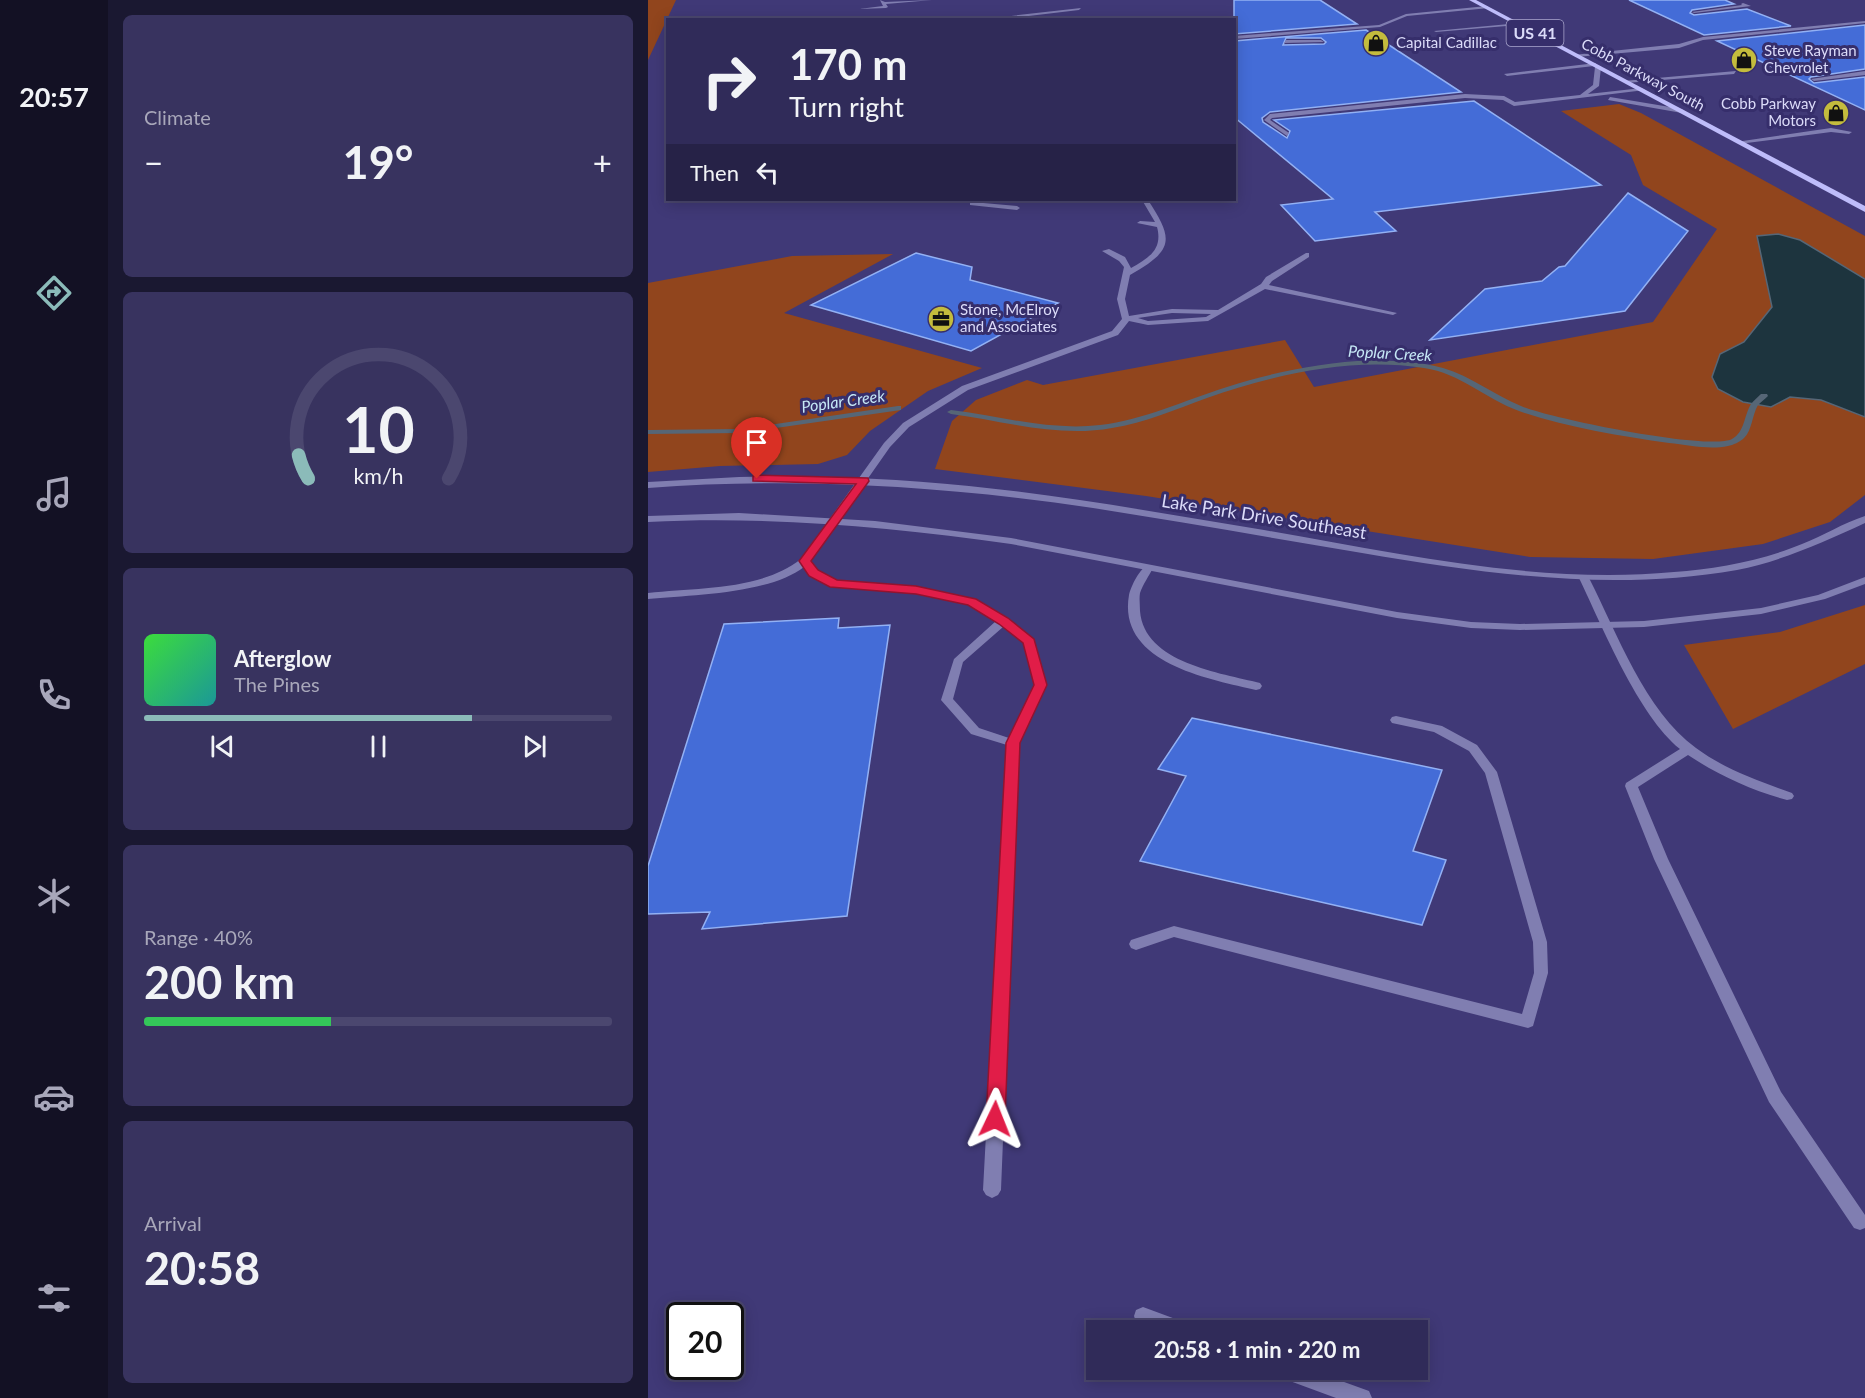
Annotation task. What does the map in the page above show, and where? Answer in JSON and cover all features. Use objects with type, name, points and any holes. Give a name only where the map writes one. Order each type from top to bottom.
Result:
[{"type":"main road","name":"Cobb Parkway South","points":[[1472,0],[1865,209]]},
{"type":"street","points":[[861,9],[886,7],[883,2],[930,0]]},
{"type":"street","points":[[1148,0],[1153,0]]},
{"type":"street","points":[[1694,12],[1749,6],[1743,4]]},
{"type":"street","points":[[1236,38],[1380,26],[1406,15],[1487,8]]},
{"type":"street","points":[[996,18],[1079,9]]},
{"type":"street","points":[[1393,21],[1426,21]]},
{"type":"street","points":[[1576,55],[1678,46],[1703,39],[1865,22]]},
{"type":"street","points":[[1434,24],[1445,30]]},
{"type":"street","points":[[1436,31],[1518,24]]},
{"type":"street","points":[[1276,43],[1321,42]]},
{"type":"street","points":[[1507,74],[1596,66],[1596,86],[1579,97]]},
{"type":"street","points":[[1626,81],[1734,72]]},
{"type":"street","points":[[1814,79],[1865,73]]},
{"type":"street","points":[[1287,134],[1267,120],[1270,116],[1465,96],[1504,98],[1514,104],[1642,90]]},
{"type":"street","points":[[1579,97],[1632,102],[1682,111]]},
{"type":"street","points":[[1739,142],[1831,130],[1849,132]]},
{"type":"street","points":[[1127,274],[1150,261],[1161,250],[1163,238],[1161,225],[1146,201]]},
{"type":"street","points":[[972,204],[1017,208]]},
{"type":"street","points":[[1140,222],[1161,225]]},
{"type":"street","points":[[1106,251],[1122,259],[1128,267],[1121,299],[1126,319]]},
{"type":"street","points":[[1126,319],[1148,324],[1208,319],[1264,286],[1269,279],[1306,255]]},
{"type":"street","points":[[1264,286],[1393,313]]},
{"type":"street","points":[[648,596],[766,581],[793,573],[805,561],[893,438],[926,411],[965,388],[1115,333],[1126,319]]},
{"type":"street","name":"Lake Park Drive Southeast","points":[[648,485],[739,479],[864,481],[1013,494],[1466,567],[1548,577],[1663,575],[1722,568],[1777,557],[1816,544],[1865,519]]},
{"type":"street","points":[[648,519],[736,516],[834,520],[1011,541],[1397,615],[1471,625],[1609,626],[1761,611],[1821,597],[1865,580]]},
{"type":"street","points":[[805,561],[813,573],[834,584],[916,590],[972,602],[1003,621],[1029,642],[1041,685],[1013,743],[992,1190]]},
{"type":"street","points":[[1148,568],[1134,595],[1135,616],[1147,643],[1185,670],[1256,686]]},
{"type":"street","points":[[1584,578],[1662,722],[1689,749],[1729,774],[1787,796]]},
{"type":"street","points":[[1003,621],[958,661],[947,700],[975,731],[1013,743]]},
{"type":"street","points":[[1136,944],[1174,931],[1528,1022],[1541,974],[1540,942],[1491,772],[1473,748],[1438,729],[1396,720]]},
{"type":"street","points":[[1689,749],[1630,786],[1661,860],[1774,1097],[1860,1222]]},
{"type":"street","points":[[1143,1316],[1154,1320]]},
{"type":"street","points":[[1313,1380],[1362,1398]]},
{"type":"shaded area","points":[[648,0],[676,0],[666,18],[648,60]]},
{"type":"shaded area","points":[[1619,104],[1641,113],[1865,236],[1865,279],[1800,240],[1757,237],[1772,307],[1744,342],[1720,355],[1718,389],[1743,402],[1771,407],[1790,397],[1821,400],[1865,417],[1865,495],[1830,522],[1763,544],[1653,559],[1530,557],[1146,496],[935,469],[952,421],[976,400],[1027,380],[1043,385],[1285,340],[1314,387],[1653,322],[1717,229],[1643,185],[1631,155],[1561,111]]},
{"type":"shaded area","points":[[893,254],[784,313],[982,368],[928,391],[870,431],[847,455],[818,464],[720,466],[648,472],[648,283],[792,256]]},
{"type":"shaded area","points":[[1865,605],[1865,664],[1733,729],[1684,645],[1780,632]]},
{"type":"water","points":[[1778,234],[1800,240],[1865,279],[1865,417],[1821,400],[1790,397],[1771,407],[1743,402],[1718,389],[1712,377],[1720,354],[1744,342],[1772,307],[1757,236]]},
{"type":"building","points":[[1234,0],[1320,0],[1357,24],[1236,34],[1236,18],[1234,18]]},
{"type":"building","points":[[1629,0],[1725,0],[1734,4],[1692,10],[1690,13],[1694,15],[1747,9],[1791,26],[1704,35]]},
{"type":"building","points":[[1865,25],[1865,69],[1809,79],[1814,83],[1865,77],[1865,110],[1717,41]]},
{"type":"building","points":[[1366,30],[1461,92],[1270,112],[1262,118],[1263,122],[1287,138],[1290,131],[1274,120],[1474,101],[1601,185],[1375,212],[1396,231],[1315,241],[1281,205],[1333,199],[1236,119],[1236,41]],"holes":[[[1286,38],[1321,38],[1326,42],[1324,44],[1283,45]]]},
{"type":"building","points":[[1628,193],[1688,231],[1625,311],[1430,340],[1485,289],[1542,281],[1559,267],[1565,266]]},
{"type":"building","points":[[916,253],[972,267],[970,280],[1058,303],[971,351],[811,305]]},
{"type":"building","points":[[839,618],[838,628],[890,625],[847,916],[702,929],[710,912],[648,914],[648,866],[724,624]]},
{"type":"building","points":[[1192,718],[1442,770],[1413,851],[1446,860],[1422,925],[1140,861],[1186,776],[1158,769]]},
{"type":"waterway","name":"Poplar Creek","points":[[951,412],[1062,429],[1099,428],[1139,420],[1230,388],[1285,373],[1341,364],[1398,363],[1426,366],[1451,373],[1508,404],[1536,414],[1624,433],[1711,445],[1728,443],[1742,436],[1755,404],[1764,396]]},
{"type":"waterway","name":"Poplar Creek","points":[[648,432],[741,431],[898,408]]},
{"type":"place","name":"Capital Cadillac","points":[[1376,43]]},
{"type":"place","name":"Steve Rayman Chevrolet","points":[[1744,60]]},
{"type":"place","name":"Cobb Parkway Motors","points":[[1836,113]]},
{"type":"place","name":"Stone, McElroy and Associates","points":[[941,319]]},
{"type":"route","points":[[757,479],[864,481],[805,561],[813,573],[834,584],[916,590],[972,602],[1003,621],[1029,642],[1041,685],[1013,743],[995,1119]]}]
